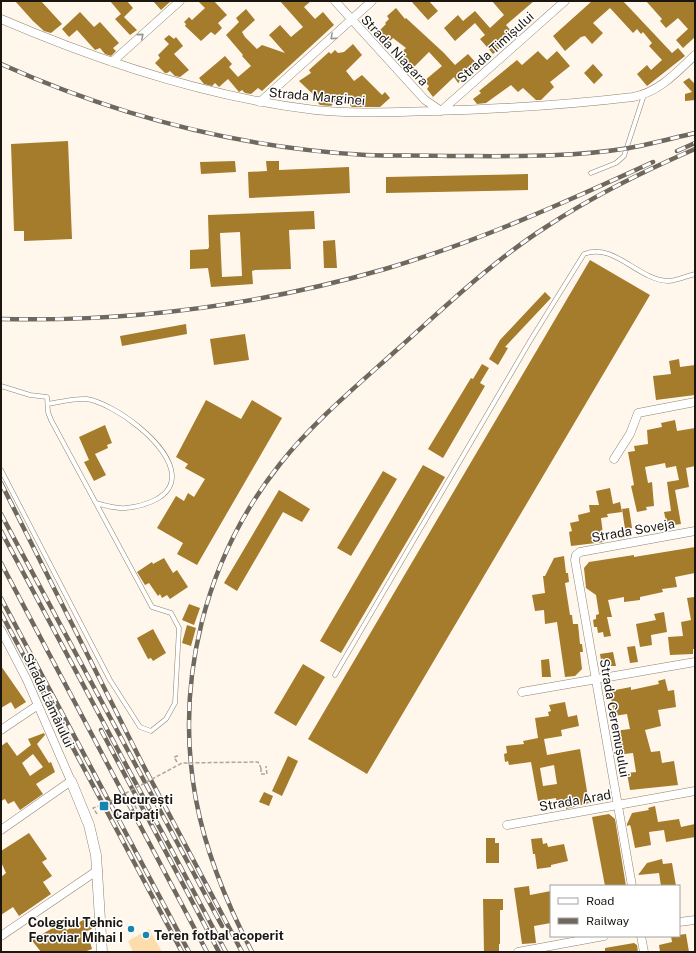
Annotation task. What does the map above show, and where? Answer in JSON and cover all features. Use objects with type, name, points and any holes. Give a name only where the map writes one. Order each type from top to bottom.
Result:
[{"type":"street","points":[[112,62],[180,1]]},
{"type":"street","name":"Strada Niagara","points":[[335,1],[426,100],[441,111]]},
{"type":"street","points":[[260,102],[372,1]]},
{"type":"street","name":"Strada Timișului","points":[[441,111],[565,1]]},
{"type":"street","name":"Strada Marginei","points":[[1,19],[67,46],[112,62],[202,89],[260,102],[317,110],[374,113],[502,109],[644,95]]},
{"type":"street","points":[[644,95],[668,80],[695,55]]},
{"type":"street","points":[[614,459],[630,434],[638,413],[695,402]]},
{"type":"street","name":"Strada Soveja","points":[[576,555],[580,552],[695,531]]},
{"type":"street","name":"Strada Ceremușului","points":[[576,555],[574,560],[632,885]]},
{"type":"street","name":"Strada Lămâiului","points":[[1,630],[19,663],[72,781]]},
{"type":"street","points":[[522,692],[695,662]]},
{"type":"street","points":[[1,730],[38,705]]},
{"type":"street","points":[[1,830],[72,781],[93,837],[98,870],[102,952]]},
{"type":"street","name":"Strada Arad","points":[[507,825],[695,791]]},
{"type":"street","points":[[1,936],[98,870]]},
{"type":"street","points":[[680,922],[695,920]]},
{"type":"street","points":[[518,952],[599,937]]},
{"type":"street","points":[[641,937],[644,952]]},
{"type":"lane","points":[[590,173],[616,163],[624,156],[644,95]]},
{"type":"lane","points":[[335,675],[530,341],[584,254],[593,251],[606,253],[656,280],[669,281],[695,274]]},
{"type":"lane","points":[[1,386],[30,395],[47,397],[51,420],[152,607],[171,612],[179,628],[175,703],[166,719],[150,731],[140,727],[110,680],[1,470]]},
{"type":"lane","points":[[48,404],[86,399],[112,408],[144,431],[166,458],[172,476],[167,491],[162,496],[126,508],[96,503]]},
{"type":"path","points":[[177,762],[174,757],[180,756]]},
{"type":"path","points":[[97,814],[93,808],[100,807],[182,763],[258,762],[261,768],[261,774],[267,774],[266,766]]},
{"type":"path","points":[[132,800],[143,821]]},
{"type":"shaded area","name":"Teren fotbal acoperit","points":[[149,929],[162,952],[133,952],[128,941]]},
{"type":"building","points":[[15,1],[41,1],[62,24],[51,33],[44,31]]},
{"type":"building","points":[[110,1],[127,1],[133,8],[124,17],[137,30],[130,35],[115,19],[121,14]]},
{"type":"building","points":[[153,1],[171,1],[161,10]]},
{"type":"building","points":[[198,1],[214,1],[227,15],[218,23],[222,28],[215,35],[211,32],[201,41],[185,26],[186,24],[184,22],[189,17],[192,20],[205,8]]},
{"type":"building","points":[[280,1],[311,1],[304,7],[315,19],[323,12],[334,25],[262,91],[258,88],[251,94],[245,93],[242,90],[239,92],[228,79],[219,87],[215,83],[212,86],[204,84],[199,78],[225,56],[232,64],[229,67],[238,77],[251,66],[226,35],[239,22],[236,18],[246,9],[255,20],[242,32],[245,37],[257,49],[262,45],[285,53],[269,35],[280,25],[291,37],[303,27]]},
{"type":"building","points":[[411,1],[429,1],[438,11],[428,20]]},
{"type":"building","points":[[492,1],[534,1],[506,25],[515,35],[493,54],[480,39],[485,35],[475,23],[455,41],[444,28],[458,15],[463,21],[475,11],[490,28],[504,15]]},
{"type":"building","points":[[592,1],[623,1],[672,53],[678,48],[685,56],[647,86],[637,74],[647,65],[651,70],[662,60],[649,46],[652,43],[643,32],[641,34],[637,29],[633,33],[610,8],[593,23],[603,33],[592,44],[585,36],[581,37],[565,51],[553,36]]},
{"type":"building","points":[[646,1],[695,1],[695,37],[683,48],[676,40],[688,29],[678,18],[666,28],[660,21],[662,19]]},
{"type":"building","points":[[396,8],[405,19],[406,18],[455,65],[468,54],[478,65],[458,83],[454,77],[433,97],[427,89],[429,86],[424,81],[442,66],[429,52],[409,72],[397,56],[406,48],[393,38],[386,45],[376,34],[386,24],[385,23],[389,19],[387,16]]},
{"type":"building","points":[[80,12],[94,27],[100,22],[119,43],[113,48],[116,51],[111,56],[105,54],[100,48],[95,50],[77,30],[69,37],[62,29]]},
{"type":"building","points":[[169,35],[174,39],[176,37],[183,46],[174,54],[189,70],[180,77],[175,76],[170,71],[165,73],[155,63],[160,58],[158,55],[169,44],[164,39]]},
{"type":"building","points":[[353,44],[362,55],[346,71],[354,81],[362,75],[382,95],[385,92],[390,98],[380,107],[352,107],[340,96],[331,106],[320,105],[316,101],[318,99],[299,81],[311,73],[309,70],[329,52],[331,54],[335,50],[338,53],[344,52]]},
{"type":"building","points":[[538,51],[547,60],[557,51],[570,66],[550,82],[554,87],[541,100],[536,100],[523,88],[518,92],[511,85],[486,103],[477,104],[473,99],[481,93],[479,91],[517,60],[522,65]]},
{"type":"building","points":[[593,64],[603,75],[594,84],[584,73]]},
{"type":"building","points":[[689,78],[695,84],[695,100],[685,101],[685,94],[692,92],[683,82]]},
{"type":"building","points":[[68,141],[72,239],[24,241],[24,231],[14,231],[11,144]]},
{"type":"building","points":[[235,161],[236,172],[201,174],[200,162]]},
{"type":"building","points":[[266,161],[279,161],[279,170],[349,167],[350,193],[249,198],[248,172],[267,171]]},
{"type":"building","points":[[528,174],[528,190],[386,193],[386,177]]},
{"type":"building","points":[[314,211],[315,229],[289,230],[291,269],[255,270],[252,271],[253,284],[211,287],[208,268],[190,269],[190,250],[208,249],[209,247],[208,215]],"holes":[[[240,232],[242,276],[222,277],[220,233]]]},
{"type":"building","points":[[335,240],[337,268],[324,268],[323,241]]},
{"type":"building","points":[[590,260],[650,295],[367,774],[308,739]]},
{"type":"building","points":[[545,292],[551,298],[505,347],[508,348],[498,365],[489,359],[500,340]]},
{"type":"building","points":[[186,324],[187,334],[122,346],[120,336]]},
{"type":"building","points":[[245,334],[249,360],[214,365],[210,339]]},
{"type":"building","points":[[679,359],[680,367],[695,365],[695,395],[656,400],[653,376],[671,374],[669,361]]},
{"type":"building","points":[[482,364],[489,368],[480,383],[485,386],[443,458],[428,449],[471,378],[473,379]]},
{"type":"building","points":[[206,400],[241,419],[252,400],[282,418],[197,565],[177,554],[183,543],[157,528],[176,496],[184,501],[188,493],[194,497],[205,479],[185,468],[188,464],[176,457]]},
{"type":"building","points":[[675,420],[677,431],[695,428],[695,466],[686,468],[689,487],[675,490],[681,524],[667,526],[664,512],[671,511],[667,482],[679,480],[676,466],[666,468],[665,463],[645,467],[648,483],[652,482],[654,506],[646,507],[647,510],[637,512],[631,486],[634,485],[628,452],[635,451],[634,446],[648,444],[647,430],[662,427],[661,423]]},
{"type":"building","points":[[105,425],[112,443],[107,445],[108,448],[95,454],[106,475],[94,481],[84,462],[89,460],[79,437]]},
{"type":"building","points":[[423,465],[445,477],[341,653],[320,641]]},
{"type":"building","points":[[383,471],[397,479],[351,556],[337,548]]},
{"type":"building","points":[[610,488],[613,504],[620,502],[622,512],[607,514],[608,517],[601,518],[604,542],[571,546],[569,532],[572,531],[570,523],[579,521],[578,515],[590,512],[589,505],[599,505],[596,491]]},
{"type":"building","points":[[279,490],[310,509],[302,522],[283,512],[237,591],[224,583]]},
{"type":"building","points":[[629,508],[632,528],[625,529],[622,509]]},
{"type":"building","points":[[695,547],[695,573],[675,577],[677,587],[662,589],[663,592],[640,597],[640,600],[624,602],[624,597],[608,600],[612,617],[607,617],[611,636],[604,637],[603,632],[598,633],[597,627],[594,627],[593,620],[596,619],[596,615],[599,614],[596,595],[586,588],[584,568],[589,562],[634,555],[634,557]]},
{"type":"building","points":[[564,556],[566,573],[568,573],[569,582],[565,583],[570,615],[572,615],[573,624],[578,624],[580,644],[582,644],[583,652],[580,652],[582,669],[575,676],[565,677],[557,622],[545,624],[544,610],[535,611],[532,595],[545,593],[543,576],[545,576],[554,558]]},
{"type":"building","points":[[164,558],[173,573],[177,570],[188,587],[170,599],[167,595],[162,598],[160,594],[158,596],[149,583],[145,585],[137,572],[152,562],[153,564]]},
{"type":"building","points":[[694,597],[695,649],[693,649],[693,654],[670,655],[668,637],[683,636],[681,622],[691,620],[687,598]]},
{"type":"building","points":[[189,604],[200,608],[194,625],[182,620]]},
{"type":"building","points":[[664,612],[667,632],[651,635],[652,645],[640,647],[636,624],[656,620],[654,614]]},
{"type":"building","points":[[187,625],[196,628],[191,646],[182,643]]},
{"type":"building","points":[[153,629],[166,653],[153,661],[151,658],[148,659],[137,638]]},
{"type":"building","points":[[635,646],[638,662],[630,663],[627,647]]},
{"type":"building","points":[[613,652],[616,666],[602,666],[600,654]]},
{"type":"building","points":[[549,659],[551,677],[542,677],[541,660]]},
{"type":"building","points":[[303,664],[325,677],[296,726],[274,713]]},
{"type":"building","points":[[1,666],[26,702],[15,709],[11,702],[1,708]]},
{"type":"building","points":[[665,679],[668,691],[674,690],[676,707],[658,710],[661,726],[645,730],[651,752],[660,751],[662,763],[674,761],[678,785],[630,790],[627,773],[636,772],[633,753],[624,754],[624,749],[619,749],[618,739],[615,739],[614,731],[630,729],[627,714],[614,716],[610,691],[631,687],[631,690],[659,684],[658,681]]},
{"type":"building","points":[[565,702],[568,717],[577,715],[579,726],[561,730],[562,736],[544,739],[547,755],[580,749],[589,803],[566,809],[566,807],[558,808],[556,798],[538,801],[531,762],[509,765],[508,761],[505,762],[504,754],[507,753],[506,746],[524,744],[523,741],[538,738],[535,718],[549,716],[548,712],[551,711],[549,705]],"holes":[[[554,765],[557,784],[543,786],[540,768]]]},
{"type":"building","points":[[44,733],[45,735],[37,744],[49,763],[51,762],[55,772],[36,784],[43,794],[20,810],[14,801],[8,804],[5,799],[1,801],[1,746],[7,742],[17,756],[31,745],[28,739]],"holes":[[[33,754],[43,767],[30,776],[22,763]]]},
{"type":"building","points":[[288,756],[298,761],[282,796],[272,791]]},
{"type":"building","points":[[264,792],[273,796],[269,806],[259,802]]},
{"type":"building","points":[[655,806],[658,822],[679,819],[681,827],[695,824],[695,837],[666,842],[664,830],[649,832],[651,845],[635,848],[630,825],[627,826],[632,813],[649,810],[648,808]]},
{"type":"building","points":[[609,814],[615,819],[626,885],[605,885],[592,817]]},
{"type":"building","points":[[29,833],[47,859],[42,862],[52,876],[43,882],[51,894],[19,916],[13,907],[1,915],[1,877],[6,873],[1,862],[1,851]]},
{"type":"building","points":[[486,838],[495,838],[495,843],[499,843],[499,863],[486,863]]},
{"type":"building","points":[[542,838],[543,844],[547,843],[548,847],[564,844],[568,861],[551,865],[551,867],[537,869],[531,839]]},
{"type":"building","points":[[662,859],[663,864],[672,863],[676,885],[661,885],[659,873],[638,875],[647,863]]},
{"type":"building","points":[[529,886],[530,895],[550,891],[550,923],[534,926],[536,943],[522,944],[514,888]]},
{"type":"building","points":[[483,899],[503,899],[503,910],[500,910],[499,952],[484,952]]},
{"type":"building","points":[[86,918],[92,920],[92,929],[87,931],[92,949],[84,952],[41,952],[30,938],[37,933],[39,936],[61,923],[67,930]]},
{"type":"building","points":[[686,934],[689,952],[660,952],[659,945],[672,942],[671,937],[680,937],[680,935]]},
{"type":"building","points":[[634,943],[637,945],[638,952],[605,952],[605,948]]},
{"type":"railway","points":[[1,64],[88,99],[179,126],[225,137],[319,151],[366,155],[561,155],[629,148],[695,133]]},
{"type":"railway","points":[[677,151],[695,143]]},
{"type":"railway","points":[[252,952],[218,878],[205,839],[196,800],[190,756],[189,711],[193,667],[202,623],[215,581],[232,540],[254,501],[280,464],[308,432],[353,389],[471,284],[526,240],[582,205],[657,166],[695,149]]},
{"type":"railway","points":[[1,319],[98,318],[195,309],[338,282],[385,269],[453,247],[587,192],[653,162]]},
{"type":"railway","points":[[1,483],[142,763],[242,952]]},
{"type":"railway","points":[[1,514],[222,926]]},
{"type":"railway","points":[[1,531],[226,952]]},
{"type":"railway","points":[[1,563],[207,952]]},
{"type":"railway","points":[[1,598],[189,952]]},
{"type":"railway","points":[[1,613],[182,952]]},
{"type":"railway","points":[[101,730],[219,952]]},
{"type":"place","name":"București Carpați","points":[[104,806]]},
{"type":"place","name":"Colegiul Tehnic Feroviar Mihai I","points":[[131,929]]},
{"type":"place","name":"Teren fotbal acoperit","points":[[146,935]]}]
